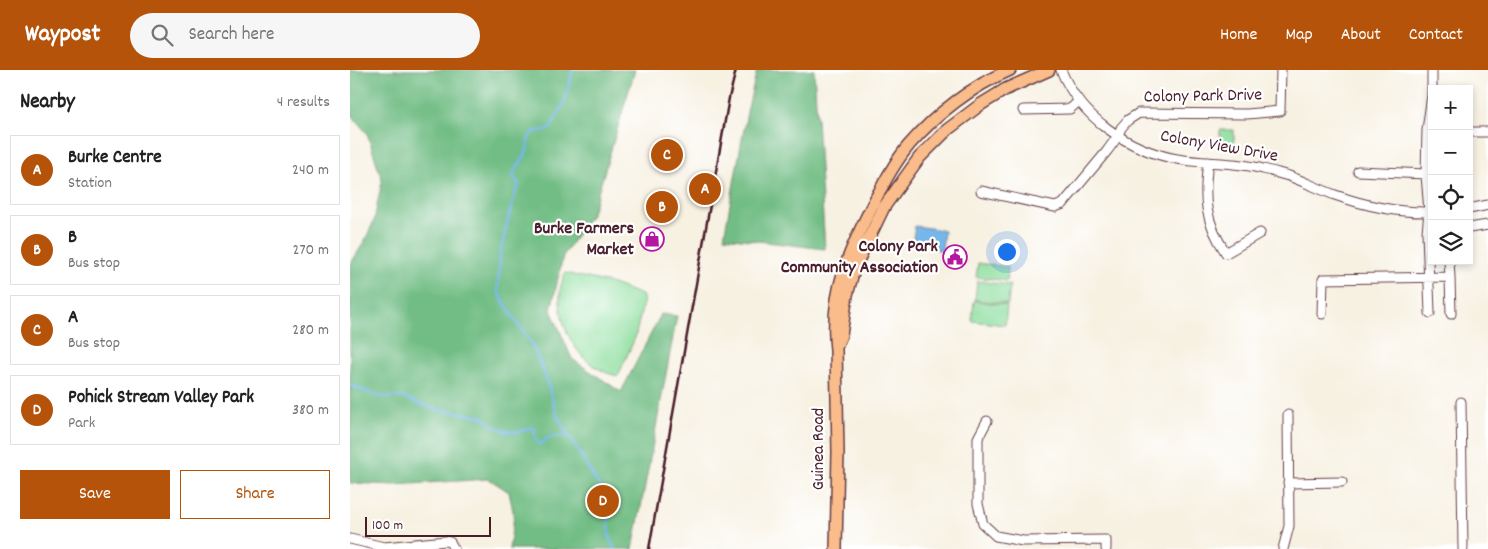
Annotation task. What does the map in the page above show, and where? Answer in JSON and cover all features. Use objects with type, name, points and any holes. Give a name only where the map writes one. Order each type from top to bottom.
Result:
[{"type":"main road","points":[[842,294],[846,263],[861,227],[896,162],[909,145],[937,117],[955,103],[1010,70]]},
{"type":"main road","points":[[842,294],[884,207],[919,158],[947,130],[980,105],[1006,89],[1049,70]]},
{"type":"main road","name":"Guinea Road","points":[[836,549],[838,452],[836,349],[841,335],[842,294]]},
{"type":"street","name":"Colony View Drive","points":[[1061,70],[1066,83],[1079,102],[1092,115],[1118,136],[1144,149],[1178,159],[1230,163],[1260,168],[1360,203],[1391,209],[1428,212]]},
{"type":"street","name":"Colony Park Drive","points":[[981,191],[1055,207],[1063,204],[1118,136],[1128,120],[1139,113],[1247,114],[1280,111],[1281,70]]},
{"type":"street","points":[[1432,70],[1432,85]]},
{"type":"street","points":[[1022,110],[1070,109],[1079,102]]},
{"type":"street","points":[[1473,132],[1488,132]]},
{"type":"street","points":[[1428,152],[1426,174],[1428,193]]},
{"type":"street","points":[[1208,162],[1205,186],[1206,204],[1216,237],[1226,253],[1260,233]]},
{"type":"street","points":[[1358,171],[1426,174]]},
{"type":"street","points":[[1473,208],[1488,206]]},
{"type":"street","points":[[1429,220],[1430,313]]},
{"type":"street","points":[[1473,227],[1488,225]]},
{"type":"street","points":[[1449,265],[1451,314]]},
{"type":"street","points":[[1322,314],[1323,279],[1450,277]]},
{"type":"street","points":[[1461,402],[1464,549]]},
{"type":"street","points":[[1283,549],[1289,526],[1288,415]]},
{"type":"street","points":[[987,421],[978,438],[978,504],[983,524],[996,536],[1023,541],[1106,540],[1106,549]]},
{"type":"street","points":[[1288,482],[1342,482]]},
{"type":"street","points":[[350,539],[383,548],[446,541],[450,542],[454,549]]},
{"type":"green space","points":[[350,70],[635,70],[592,213],[563,256],[551,310],[572,359],[621,392],[661,314],[677,316],[633,549],[509,549],[514,516],[509,492],[489,479],[395,485],[350,483],[350,265],[374,221],[382,180],[367,133],[350,114]]},
{"type":"green space","points":[[757,70],[814,70],[825,249],[724,237],[747,112]]},
{"type":"green space","points":[[1220,130],[1234,130],[1234,144],[1220,143]]},
{"type":"green space","points":[[978,263],[1008,267],[1007,281],[976,277]]},
{"type":"green space","points":[[565,273],[610,283],[642,295],[644,300],[635,338],[618,376],[607,373],[584,358],[570,338],[565,327],[560,304],[560,288]]},
{"type":"green space","points":[[977,281],[1010,285],[1008,304],[975,300]]},
{"type":"green space","points":[[974,301],[1007,305],[1005,325],[972,321]]},
{"type":"water","points":[[915,226],[944,230],[942,250],[912,245]]},
{"type":"waterway","points":[[572,70],[564,103],[550,129],[536,131],[530,136],[526,154],[514,172],[513,176],[519,184],[510,211],[500,254],[498,292],[532,344],[546,378],[557,416],[607,499],[609,534],[614,549]]},
{"type":"waterway","points":[[350,385],[381,397],[402,397],[434,409],[481,416],[505,431],[519,432],[531,427],[535,429],[535,437],[539,444],[547,438],[568,435]]},
{"type":"railway","points":[[649,549],[729,98],[736,70]]},
{"type":"place","name":"A","points":[[667,155]]},
{"type":"place","name":"Burke Centre","points":[[705,189]]},
{"type":"place","name":"B","points":[[662,207]]},
{"type":"place","name":"Burke Farmers Market","points":[[652,239]]},
{"type":"place","name":"Colony Park Community Association","points":[[955,257]]},
{"type":"place","name":"Pohick Stream Valley Park","points":[[603,501]]}]
